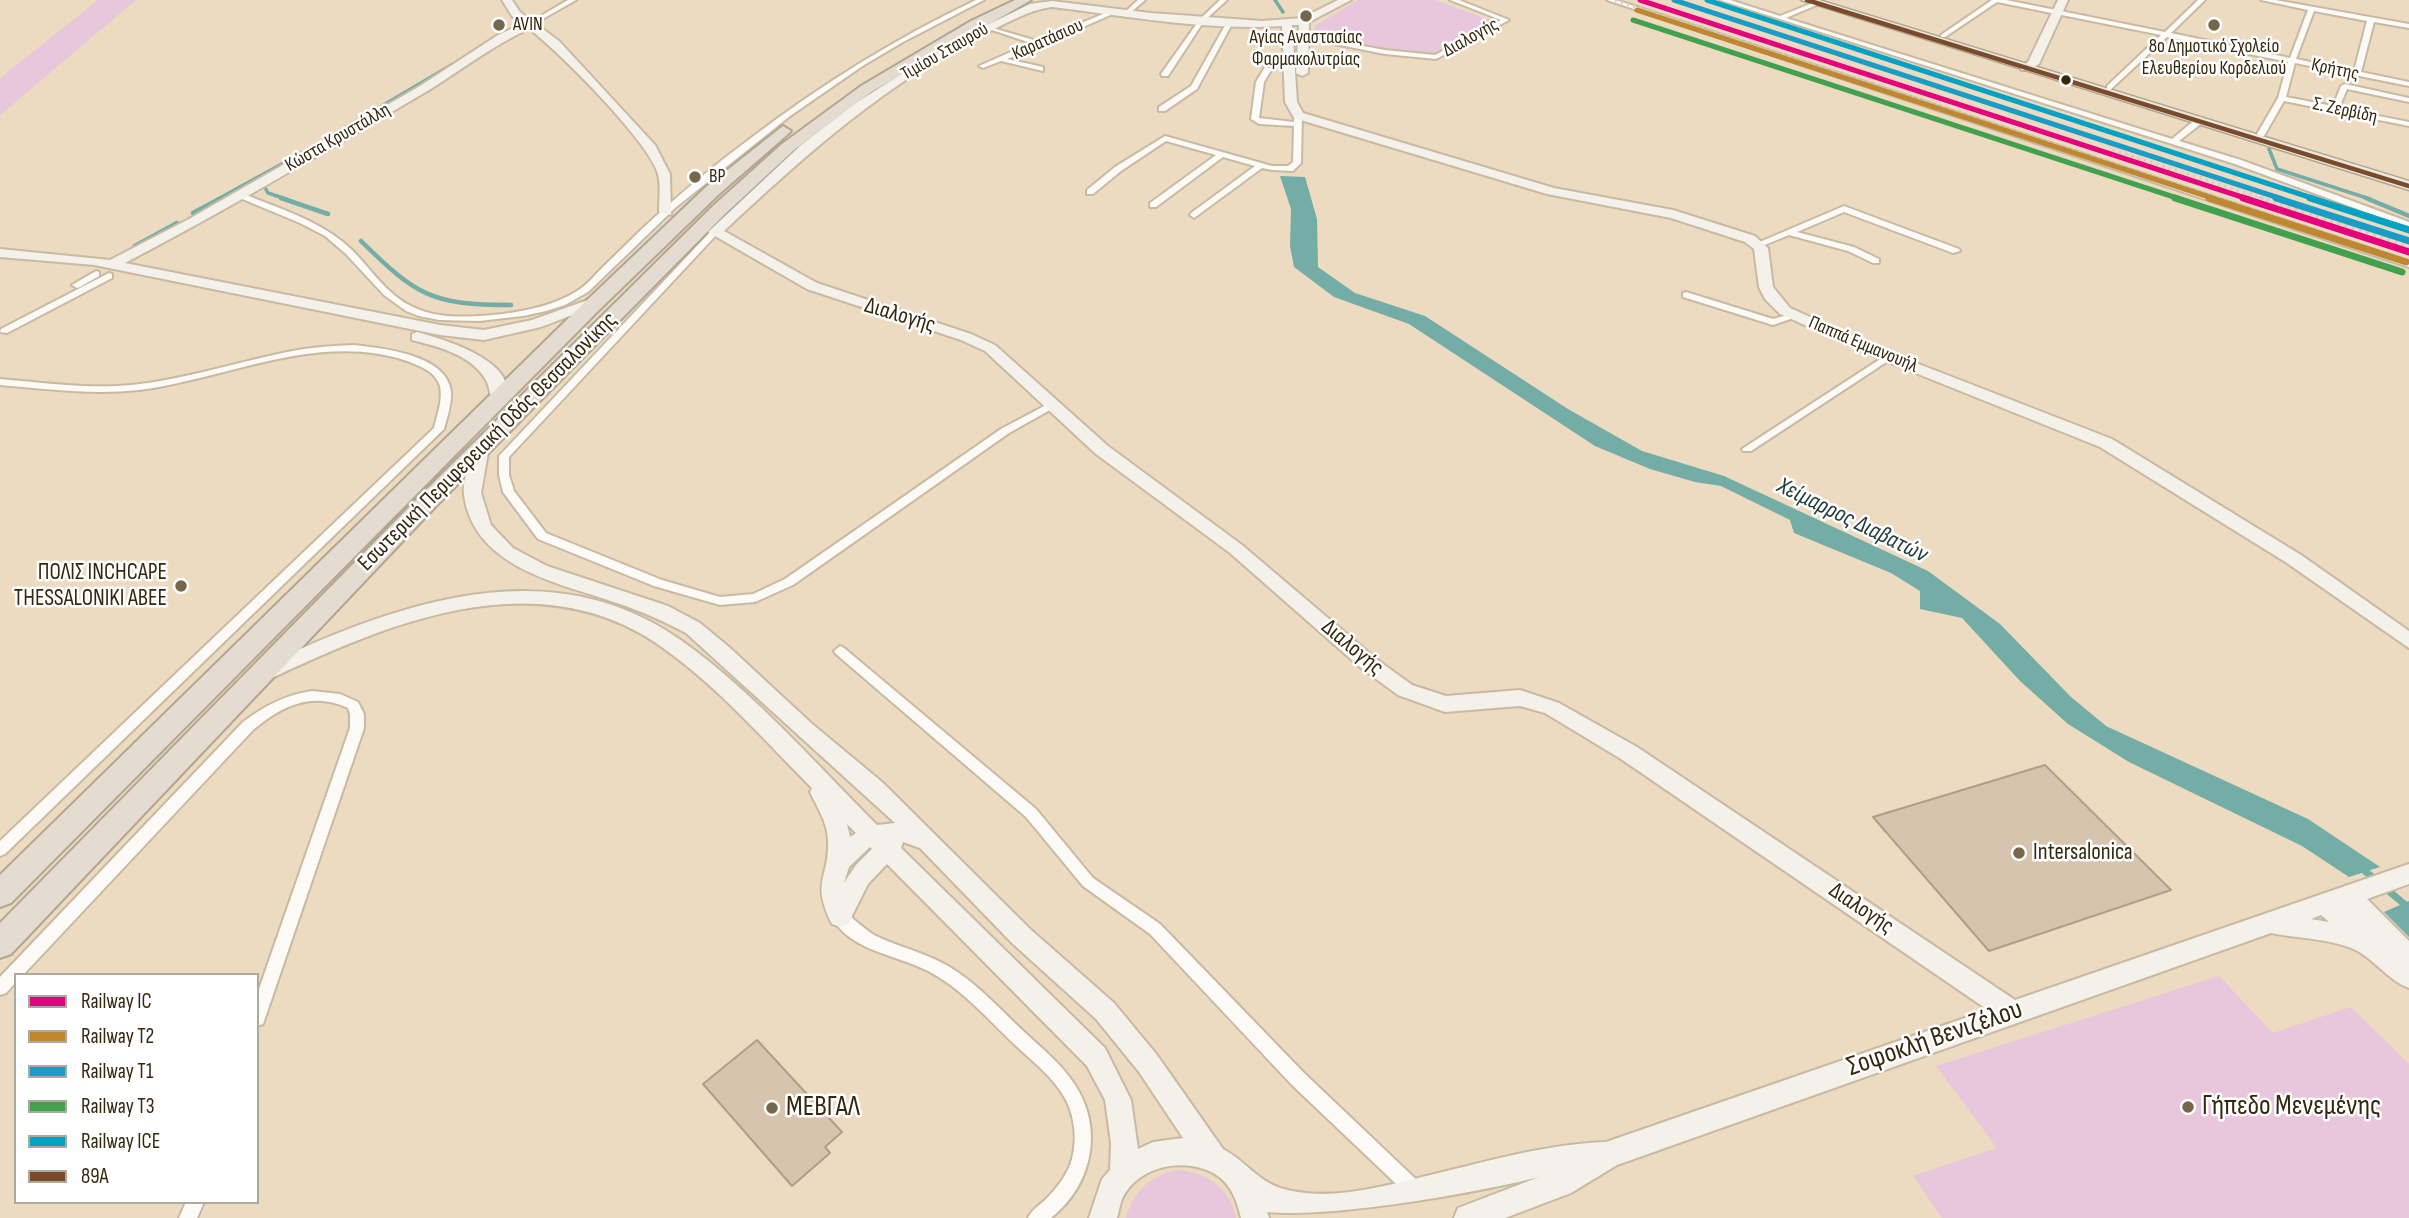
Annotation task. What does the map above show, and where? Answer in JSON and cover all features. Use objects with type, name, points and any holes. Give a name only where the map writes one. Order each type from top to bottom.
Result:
[{"type":"highway","name":"Εσωτερική Περιφερειακή Οδός Θεσσαλονίκης","points":[[0,894],[712,191],[806,113],[898,53],[999,0]]},
{"type":"highway","name":"Εσωτερική Περιφερειακή Οδός Θεσσαλονίκης","points":[[0,944],[481,447],[719,210],[788,147],[914,58],[1036,2]]},
{"type":"main road","points":[[1821,1],[1943,36],[1973,48]]},
{"type":"main road","points":[[1821,1],[2409,186]]},
{"type":"main road","points":[[2068,78],[2110,88],[2409,179]]},
{"type":"street","points":[[506,0],[516,14],[555,43],[657,156],[666,180],[666,212]]},
{"type":"street","points":[[534,26],[573,0]]},
{"type":"street","points":[[239,195],[316,227],[339,243],[397,302],[420,313],[467,319],[526,312],[578,295],[743,144],[805,100],[896,44],[981,0]]},
{"type":"street","points":[[1127,13],[1142,0]]},
{"type":"street","points":[[1165,74],[1202,20],[1224,0]]},
{"type":"street","name":"Τιμίου Σταυρού","points":[[715,232],[805,148],[861,104],[905,74],[1036,2],[1202,20],[1287,23],[1304,21],[1346,0]]},
{"type":"street","name":"Διαλογής","points":[[1302,37],[1385,52],[1436,57],[1506,20],[1453,0]]},
{"type":"street","points":[[1610,0],[2409,264]]},
{"type":"street","points":[[1723,0],[2304,184],[2409,225]]},
{"type":"street","points":[[1943,36],[1996,0]]},
{"type":"street","name":"Κρήτης","points":[[1996,0],[2164,37],[2409,85]]},
{"type":"street","points":[[2029,66],[2063,0]]},
{"type":"street","points":[[2110,88],[2202,0]]},
{"type":"street","points":[[2264,0],[2409,26]]},
{"type":"street","points":[[1780,18],[1821,1]]},
{"type":"street","points":[[2260,134],[2282,98],[2292,61],[2312,9]]},
{"type":"street","name":"Καρατάσιου","points":[[983,66],[1004,60],[1113,12]]},
{"type":"street","points":[[2357,74],[2371,19]]},
{"type":"street","points":[[1090,192],[1166,138],[1261,165],[1282,169],[1294,167],[1303,105],[1304,21]]},
{"type":"street","points":[[1163,109],[1194,88],[1230,22]]},
{"type":"street","points":[[1287,23],[1291,102],[1302,119]]},
{"type":"street","name":"Κώστα Κρυστάλλη","points":[[2,333],[424,88],[492,43],[534,26]]},
{"type":"street","points":[[988,27],[1040,44]]},
{"type":"street","points":[[1004,60],[1040,69]]},
{"type":"street","points":[[1268,69],[1260,82],[1255,119],[1259,122],[1302,119],[1552,191],[1673,214],[1732,232],[1759,244],[1847,209],[1956,251]]},
{"type":"street","points":[[2390,81],[2409,75]]},
{"type":"street","points":[[2335,109],[2345,86],[2409,100]]},
{"type":"street","name":"Σ. Ζερβίδη","points":[[2282,98],[2409,124]]},
{"type":"street","points":[[2173,142],[2199,121]]},
{"type":"street","points":[[1153,205],[1222,154]]},
{"type":"street","points":[[1194,215],[1261,165]]},
{"type":"street","name":"Κώστα Κρυστάλλη","points":[[111,271],[159,248],[181,229]]},
{"type":"street","points":[[715,232],[504,456],[503,475],[509,492],[542,536],[658,583],[720,601],[755,598],[789,582],[1005,431],[1052,406]]},
{"type":"street","name":"Διαλογής","points":[[715,232],[812,286],[984,345],[1006,360],[1052,406],[1152,490],[1244,555],[1368,663],[1405,690],[1445,705],[1520,698],[1552,708],[1629,753],[2012,1012]]},
{"type":"street","points":[[1788,232],[1851,249],[1876,261]]},
{"type":"street","name":"Παππά Εμμανουήλ","points":[[1759,244],[1770,296],[1794,316],[1888,357],[2106,443],[2294,559],[2409,641]]},
{"type":"street","points":[[159,248],[154,256],[156,266],[193,281]]},
{"type":"street","points":[[0,253],[64,257],[111,271],[443,344],[488,369],[497,380],[499,399]]},
{"type":"street","points":[[0,262],[193,281],[440,330],[484,335],[536,324],[599,300]]},
{"type":"street","points":[[1686,295],[1773,322],[1794,316]]},
{"type":"street","points":[[0,382],[106,389],[139,387],[221,372],[291,355],[332,348],[362,348],[402,354],[436,370],[445,388],[445,405],[439,429],[0,850]]},
{"type":"street","points":[[1747,449],[1888,357]]},
{"type":"street","points":[[481,447],[471,475],[476,519],[510,556],[543,572],[633,602],[690,626],[733,659],[802,727],[874,788],[889,832],[913,874],[1096,1057],[1112,1081],[1127,1137],[1123,1176]]},
{"type":"street","points":[[258,677],[343,636],[418,611],[476,598],[558,599],[616,614],[682,651],[718,681],[812,772],[889,832],[926,840],[1022,937],[1105,1010],[1141,1053],[1213,1158]]},
{"type":"street","points":[[840,651],[1031,813],[1088,882],[1155,929],[1298,1079],[1417,1192]]},
{"type":"street","points":[[14,973],[260,715],[293,699],[328,695],[353,705],[357,714],[357,727],[259,1013]]},
{"type":"street","points":[[812,772],[835,817],[840,835],[832,889],[835,910],[851,931],[864,939],[914,957],[954,978],[1054,1072],[1070,1091],[1080,1112],[1085,1135],[1083,1157],[1062,1195],[1037,1218]]},
{"type":"street","points":[[836,867],[849,848],[889,832]]},
{"type":"street","points":[[840,917],[851,891],[889,832]]},
{"type":"street","points":[[864,873],[881,868],[913,874]]},
{"type":"street","name":"Σοφοκλή Βενιζέλου","points":[[1468,1218],[1561,1183],[1609,1154],[2405,875]]},
{"type":"street","points":[[2345,895],[2366,943]]},
{"type":"street","points":[[2345,895],[2409,957]]},
{"type":"street","points":[[2267,922],[2323,931],[2366,943],[2409,977]]},
{"type":"street","points":[[0,988],[14,973]]},
{"type":"street","points":[[1102,1217],[1113,1188],[1130,1168],[1153,1154],[1178,1149],[1203,1153],[1213,1158],[1226,1165],[1244,1184],[1276,1201],[1325,1209],[1417,1192],[1550,1161],[1609,1154]]},
{"type":"street","points":[[1244,1184],[1255,1218]]},
{"type":"shaded area","points":[[98,0],[136,0],[0,115],[0,78]]},
{"type":"shaded area","points":[[1358,0],[1435,0],[1495,22],[1434,56],[1373,49],[1312,36],[1316,25]]},
{"type":"shaded area","name":"Γήπεδο Μενεμένης","points":[[2219,976],[2273,1033],[2351,1007],[2409,1064],[2409,1218],[1942,1218],[1913,1176],[1997,1148],[1936,1066]]},
{"type":"shaded area","points":[[1176,1170],[1197,1174],[1215,1183],[1228,1198],[1236,1218],[1126,1218],[1133,1200],[1144,1186]]},
{"type":"water","points":[[1280,176],[1305,177],[1317,219],[1318,267],[1355,293],[1425,316],[1568,409],[1642,451],[1724,476],[1928,571],[2000,624],[2071,697],[2106,726],[2308,819],[2380,867],[2349,877],[2302,846],[2129,762],[2068,724],[2020,681],[1962,618],[1920,609],[1920,591],[1891,573],[1794,533],[1790,520],[1721,486],[1695,482],[1650,469],[1595,446],[1409,324],[1334,297],[1294,267],[1290,246],[1291,209]]},
{"type":"water","points":[[2409,901],[2409,937],[2384,912]]},
{"type":"building","name":"Intersalonica","points":[[2045,765],[2171,890],[1989,951],[1873,817]]},
{"type":"building","name":"ΜΕΒΓΑΛ","points":[[757,1040],[842,1132],[825,1147],[830,1153],[792,1186],[703,1084]]},
{"type":"waterway","name":"Χείμαρρος Διαβατών","points":[[1275,0],[1283,12]]},
{"type":"waterway","points":[[333,135],[453,64]]},
{"type":"waterway","points":[[309,161],[355,134]]},
{"type":"waterway","points":[[218,199],[320,143]]},
{"type":"waterway","name":"Διαλογής","points":[[2269,149],[2277,169],[2370,199]]},
{"type":"waterway","points":[[264,186],[268,193],[286,199]]},
{"type":"waterway","points":[[193,213],[221,198]]},
{"type":"waterway","points":[[281,198],[328,214]]},
{"type":"waterway","name":"Διαλογής","points":[[2366,198],[2409,216]]},
{"type":"waterway","points":[[135,246],[177,223]]},
{"type":"waterway","points":[[361,241],[397,274],[427,294],[462,303],[511,305]]},
{"type":"waterway","name":"Χείμαρρος Διαβατών","points":[[2360,867],[2377,881]]},
{"type":"waterway","name":"Χείμαρρος Διαβατών","points":[[2384,887],[2409,908]]},
{"type":"railway","points":[[1615,0],[2221,199]]},
{"type":"railway","points":[[2113,150],[2265,199]]},
{"type":"railway","points":[[2216,198],[2409,261]]},
{"type":"railway","points":[[2259,198],[2409,246]]},
{"type":"rail line","name":"IC","points":[[1640,0],[2409,252]]},
{"type":"rail line","name":"T1","points":[[1674,0],[2409,241]]},
{"type":"rail line","name":"ICE","points":[[1707,0],[2409,230]]},
{"type":"rail line","name":"T2","points":[[1637,10],[2406,262]]},
{"type":"rail line","name":"T3","points":[[1633,20],[2402,272]]},
{"type":"transit line","name":"89Α","points":[[1807,0],[2409,186]]},
{"type":"place","name":"Αγίας Αναστασίας Φαρμακολυτρίας","points":[[1306,16]]},
{"type":"place","name":"AVIN","points":[[499,25]]},
{"type":"place","name":"8ο Δημοτικό Σχολείο Ελευθερίου Κορδελιού","points":[[2214,25]]},
{"type":"place","name":"BP","points":[[695,177]]},
{"type":"place","name":"ΠΟΛΙΣ INCHCAPE THESSALONIKI ΑΒΕΕ","points":[[181,586]]},
{"type":"place","name":"Intersalonica","points":[[2019,853]]},
{"type":"place","name":"Γήπεδο Μενεμένης","points":[[2188,1107]]},
{"type":"place","name":"ΜΕΒΓΑΛ","points":[[772,1108]]}]
